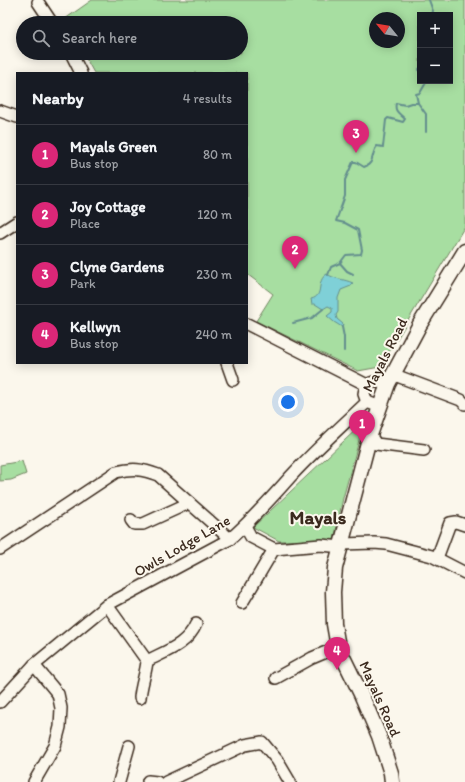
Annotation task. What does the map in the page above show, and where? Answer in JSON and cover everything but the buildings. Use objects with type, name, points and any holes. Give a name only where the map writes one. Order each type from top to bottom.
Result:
[{"type":"main road","name":"Mayals Road","points":[[392,782],[391,773],[379,736],[361,694],[338,647],[334,624],[333,592],[335,568],[370,435],[373,404],[390,379],[420,324],[461,265],[465,251]]},
{"type":"street","points":[[38,2],[47,16]]},
{"type":"street","points":[[74,60],[80,72]]},
{"type":"street","points":[[0,111],[16,117]]},
{"type":"street","points":[[0,233],[16,223]]},
{"type":"street","points":[[248,325],[367,385]]},
{"type":"street","points":[[227,364],[233,380]]},
{"type":"street","points":[[373,404],[364,394],[367,385],[371,382],[390,379],[464,402]]},
{"type":"street","name":"Owls Lodge Lane","points":[[0,702],[34,665],[107,605],[230,539],[269,502],[293,474],[373,404]]},
{"type":"street","points":[[370,435],[376,444],[424,450]]},
{"type":"street","points":[[0,549],[116,472],[129,469],[144,470],[158,475],[230,539]]},
{"type":"street","points":[[131,520],[134,524],[143,524],[189,503]]},
{"type":"street","points":[[437,558],[450,523],[456,522],[465,525]]},
{"type":"street","points":[[245,526],[251,537],[274,549],[321,545],[386,544],[437,558],[465,573]]},
{"type":"street","points":[[242,603],[274,549]]},
{"type":"street","points":[[107,605],[147,661],[146,675],[141,688],[140,698]]},
{"type":"street","points":[[147,661],[182,644],[191,634],[196,624]]},
{"type":"street","points":[[276,678],[312,658],[338,647]]},
{"type":"street","points":[[34,665],[58,694],[61,708],[60,727],[55,746],[34,782]]},
{"type":"street","points":[[166,782],[245,745],[262,742],[277,760],[290,782]]},
{"type":"street","points":[[119,782],[129,746]]},
{"type":"green space","points":[[92,0],[465,0],[465,226],[380,367],[358,371],[256,321],[273,294],[248,275],[248,72],[93,72],[87,60],[248,60],[248,16],[69,16]]},
{"type":"green space","points":[[362,424],[334,540],[279,541],[253,527]]},
{"type":"green space","points":[[22,461],[26,474],[11,480],[0,481],[0,465]]},
{"type":"water","points":[[327,274],[353,283],[351,286],[341,290],[338,298],[338,312],[336,315],[337,319],[343,324],[342,327],[327,316],[332,312],[332,308],[328,306],[323,309],[315,304],[312,304],[311,299],[318,295],[321,280]]},
{"type":"waterway","points":[[429,0],[433,12]]},
{"type":"waterway","points":[[418,103],[416,94],[420,93],[425,84]]},
{"type":"waterway","points":[[340,263],[346,255],[361,254],[362,250],[358,230],[345,223],[336,221],[345,196],[345,180],[353,162],[356,162],[364,167],[367,166],[370,163],[377,146],[383,147],[386,120],[388,118],[403,122],[405,119],[396,110],[396,103],[405,105],[418,103],[426,114],[426,132]]},
{"type":"waterway","points":[[328,275],[331,267],[340,263],[347,271],[353,274]]},
{"type":"waterway","points":[[293,323],[312,318],[323,309]]},
{"type":"waterway","points":[[342,327],[344,351]]},
{"type":"place","name":"Clyne Gardens","points":[[356,153]]},
{"type":"place","name":"Joy Cottage","points":[[295,269]]},
{"type":"place","name":"Mayals Green","points":[[362,443]]},
{"type":"place","name":"Kellwyn","points":[[337,670]]},
{"type":"district","name":"Mayals","points":[[318,517]]}]
